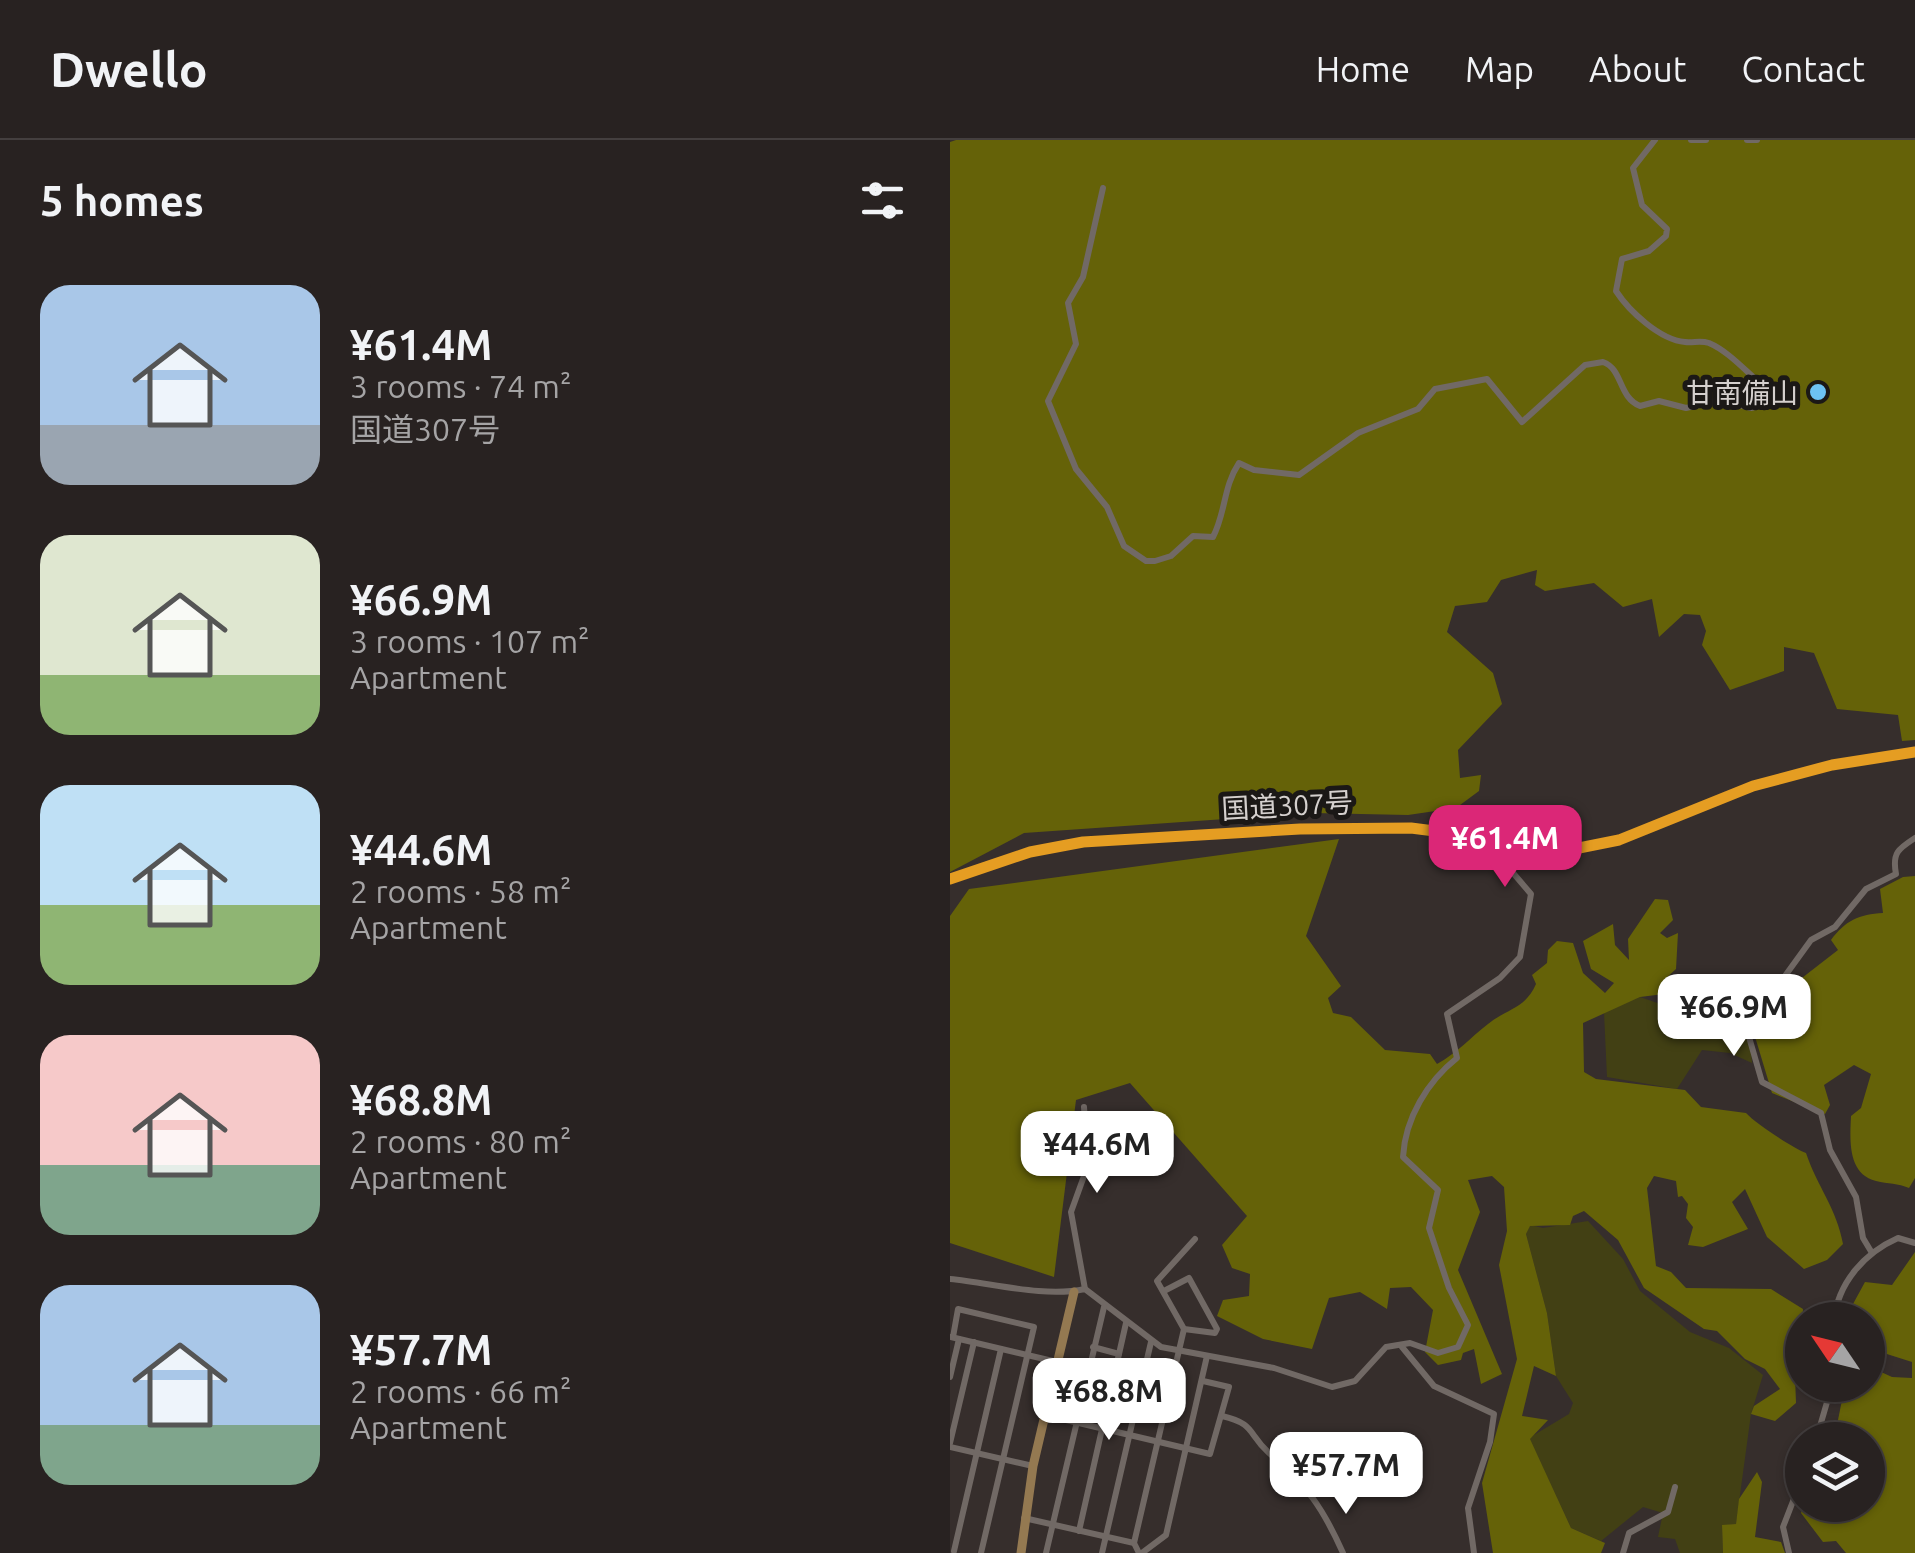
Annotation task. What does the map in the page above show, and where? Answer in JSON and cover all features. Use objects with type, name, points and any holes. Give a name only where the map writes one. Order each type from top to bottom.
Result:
[{"type":"highway","name":"国道307号","points":[[950,879],[982,866],[1083,842],[1379,826],[1516,838],[1574,850],[1619,840],[1752,786],[1832,765],[1915,752]]},
{"type":"street","points":[[1102,188],[1083,277],[1068,303],[1076,344],[1048,402],[1076,469],[1107,507],[1120,540],[1146,561],[1155,562],[1171,556],[1194,536],[1214,538],[1222,514],[1224,488],[1240,463],[1254,470],[1299,475],[1349,438],[1418,409],[1442,386],[1486,379],[1522,422],[1585,366],[1603,362],[1614,370],[1628,399],[1640,406],[1659,401],[1686,408],[1722,400],[1751,408],[1763,406],[1769,394],[1766,388],[1720,350],[1704,342],[1685,342],[1669,336],[1640,318],[1616,290],[1622,258],[1649,251],[1666,236],[1667,229],[1642,206],[1633,168],[1654,140]]},
{"type":"street","points":[[1691,140],[1706,140]]},
{"type":"street","points":[[1747,140],[1757,140]]},
{"type":"street","points":[[1084,1107],[1088,1164],[1071,1212],[1086,1289],[1152,1342],[1342,1386],[1355,1381],[1386,1347],[1402,1348],[1410,1343],[1447,1353],[1466,1336],[1465,1312],[1449,1288],[1429,1228],[1438,1190],[1404,1157],[1404,1147],[1412,1117],[1436,1076],[1457,1058],[1447,1014],[1512,969],[1523,950],[1532,899],[1525,884],[1508,867],[1516,838]]},
{"type":"street","points":[[1872,1253],[1863,1238],[1856,1197],[1830,1150],[1821,1112],[1762,1082],[1752,1055],[1749,1024],[1756,1005],[1777,987],[1811,940],[1834,927],[1866,889],[1891,880],[1896,874],[1893,858],[1897,849],[1915,838]]},
{"type":"street","points":[[1839,1302],[1842,1290],[1872,1253],[1898,1238],[1915,1243]]},
{"type":"street","points":[[1134,1544],[1184,1329],[1158,1281],[1195,1239]]},
{"type":"street","points":[[1164,1291],[1189,1278],[1218,1330],[1215,1333],[1184,1329]]},
{"type":"street","points":[[950,1279],[1074,1292],[1086,1289]]},
{"type":"street","points":[[1021,1553],[1033,1466],[1074,1292]]},
{"type":"street","points":[[1046,1553],[1104,1307]]},
{"type":"street","points":[[950,1377],[958,1309],[1034,1327],[981,1553]]},
{"type":"street","points":[[1079,1531],[1126,1323]]},
{"type":"street","points":[[954,1338],[1057,1362]]},
{"type":"street","points":[[974,1342],[950,1445],[1033,1466]]},
{"type":"street","points":[[1102,1553],[1152,1342]]},
{"type":"street","points":[[1093,1347],[1119,1354]]},
{"type":"street","points":[[1402,1348],[1434,1386],[1494,1414],[1490,1442],[1468,1508],[1474,1553]]},
{"type":"street","points":[[964,1553],[952,1550],[1001,1349]]},
{"type":"street","points":[[1024,1518],[1134,1544],[1141,1553],[1166,1535],[1207,1356]]},
{"type":"street","points":[[1045,1415],[1214,1451],[1229,1387],[1203,1380]]},
{"type":"street","points":[[1222,1416],[1248,1424],[1266,1450],[1316,1497],[1342,1553]]},
{"type":"street","points":[[1623,1553],[1629,1533],[1668,1512],[1675,1487]]},
{"type":"street","points":[[1785,1520],[1782,1527],[1788,1553]]},
{"type":"shaded area","points":[[1915,140],[1915,740],[1902,741],[1898,715],[1837,709],[1814,653],[1784,647],[1784,671],[1730,690],[1702,645],[1706,631],[1700,615],[1684,614],[1659,637],[1652,599],[1623,607],[1594,583],[1545,591],[1535,585],[1537,570],[1501,580],[1487,602],[1455,606],[1447,632],[1493,673],[1502,704],[1458,750],[1460,778],[1481,775],[1479,791],[1456,808],[1408,815],[1313,813],[1024,833],[950,872],[950,142]]},
{"type":"shaded area","points":[[1339,839],[1306,936],[1341,986],[1328,998],[1333,1013],[1351,1017],[1385,1050],[1430,1054],[1437,1064],[1527,999],[1536,984],[1532,975],[1547,963],[1548,950],[1557,941],[1573,943],[1583,973],[1605,993],[1614,983],[1591,969],[1583,941],[1613,924],[1615,945],[1629,960],[1628,939],[1655,899],[1668,900],[1673,920],[1660,933],[1667,938],[1678,933],[1676,969],[1664,980],[1664,994],[1640,997],[1583,1023],[1584,1072],[1596,1079],[1685,1090],[1701,1107],[1746,1113],[1806,1153],[1843,1244],[1827,1260],[1804,1269],[1767,1237],[1745,1189],[1732,1202],[1748,1229],[1703,1247],[1688,1245],[1693,1227],[1686,1218],[1688,1204],[1682,1196],[1678,1197],[1676,1181],[1654,1176],[1647,1188],[1656,1266],[1671,1272],[1686,1288],[1771,1289],[1792,1302],[1785,1302],[1785,1402],[1796,1403],[1775,1421],[1751,1414],[1754,1406],[1780,1389],[1765,1369],[1745,1359],[1717,1331],[1704,1329],[1644,1288],[1618,1240],[1584,1211],[1573,1216],[1570,1225],[1530,1226],[1526,1234],[1547,1313],[1556,1376],[1534,1366],[1522,1416],[1548,1420],[1530,1439],[1571,1528],[1605,1543],[1601,1553],[1493,1553],[1482,1483],[1517,1359],[1499,1265],[1507,1231],[1504,1187],[1492,1176],[1468,1180],[1480,1212],[1458,1270],[1502,1374],[1481,1384],[1474,1349],[1463,1353],[1461,1360],[1438,1365],[1425,1352],[1433,1310],[1411,1287],[1390,1288],[1387,1309],[1360,1292],[1329,1298],[1312,1349],[1263,1339],[1217,1316],[1223,1300],[1249,1296],[1250,1274],[1232,1268],[1222,1245],[1247,1216],[1130,1083],[1076,1100],[1054,1277],[950,1243],[950,916],[969,889]]},
{"type":"shaded area","points":[[1915,876],[1915,1178],[1909,1188],[1867,1177],[1852,1155],[1851,1116],[1861,1108],[1871,1074],[1854,1065],[1824,1085],[1830,1105],[1825,1114],[1772,1093],[1753,1030],[1762,1009],[1798,993],[1798,981],[1838,950],[1831,940],[1842,928],[1860,917],[1883,913],[1880,889],[1903,877]]},
{"type":"shaded area","points":[[1640,997],[1678,1010],[1748,1007],[1752,1063],[1730,1053],[1702,1050],[1677,1089],[1607,1077],[1604,1012]]},
{"type":"shaded area","points":[[1588,1221],[1623,1259],[1640,1291],[1690,1332],[1729,1348],[1763,1375],[1751,1414],[1736,1524],[1722,1526],[1723,1553],[1680,1553],[1675,1539],[1658,1537],[1663,1513],[1643,1507],[1601,1541],[1571,1528],[1529,1438],[1569,1414],[1573,1403],[1556,1376],[1547,1313],[1526,1234],[1530,1225],[1543,1228]]},
{"type":"shaded area","points":[[1915,1252],[1915,1553],[1846,1553],[1836,1541],[1823,1542],[1808,1522],[1885,1522],[1885,1422],[1838,1422],[1842,1402],[1885,1402],[1885,1374],[1912,1378],[1912,1362],[1885,1353],[1885,1302],[1854,1302],[1865,1282],[1892,1285]]},
{"type":"shaded area","points":[[1757,1472],[1762,1482],[1755,1537],[1781,1542],[1785,1553],[1723,1553],[1722,1525],[1736,1524],[1739,1499]]},
{"type":"place","name":"甘南備山","points":[[1818,392]]}]
